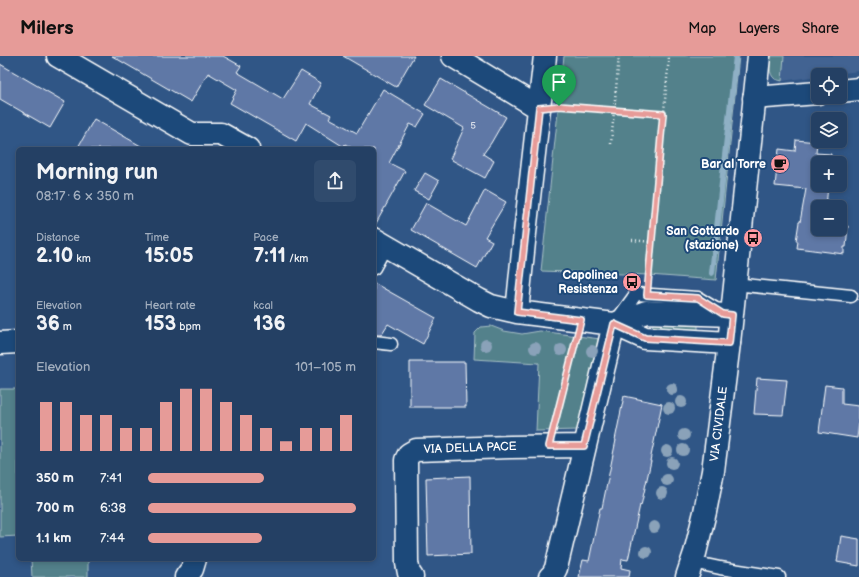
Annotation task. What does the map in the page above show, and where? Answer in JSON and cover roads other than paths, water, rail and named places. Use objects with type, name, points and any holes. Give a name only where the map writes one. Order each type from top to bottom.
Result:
[{"type":"street","points":[[58,56],[195,142],[221,134],[244,147]]},
{"type":"street","points":[[453,56],[539,108]]},
{"type":"street","points":[[517,312],[545,56]]},
{"type":"street","name":"VIA CIVIDALE","points":[[689,569],[705,512],[713,471],[729,343],[727,314],[734,284],[759,56]]},
{"type":"street","points":[[847,90],[859,89]]},
{"type":"street","points":[[754,98],[811,94]]},
{"type":"street","points":[[380,243],[491,306],[517,312],[614,324],[645,338],[729,343]]},
{"type":"street","points":[[614,324],[646,312],[727,314]]},
{"type":"street","points":[[550,577],[556,568],[614,324]]},
{"type":"street","points":[[0,343],[16,342]]},
{"type":"street","name":"VIA DELLA PACE","points":[[412,577],[409,573],[407,563],[406,460],[409,454],[416,450],[584,446]]},
{"type":"lane","points":[[376,260],[380,243]]},
{"type":"lane","points":[[734,284],[851,296]]},
{"type":"lane","points":[[614,324],[636,294],[698,298],[727,314]]},
{"type":"lane","points":[[376,342],[391,344]]},
{"type":"lane","name":"VIA CIVIDALE","points":[[689,569],[720,568],[779,577]]},
{"type":"waterway","points":[[712,273],[736,56]]},
{"type":"place","name":"Bar al Torre","points":[[780,164]]},
{"type":"place","name":"San Gottardo (stazione)","points":[[753,238]]},
{"type":"place","name":"Capolinea Resistenza","points":[[632,282]]}]
